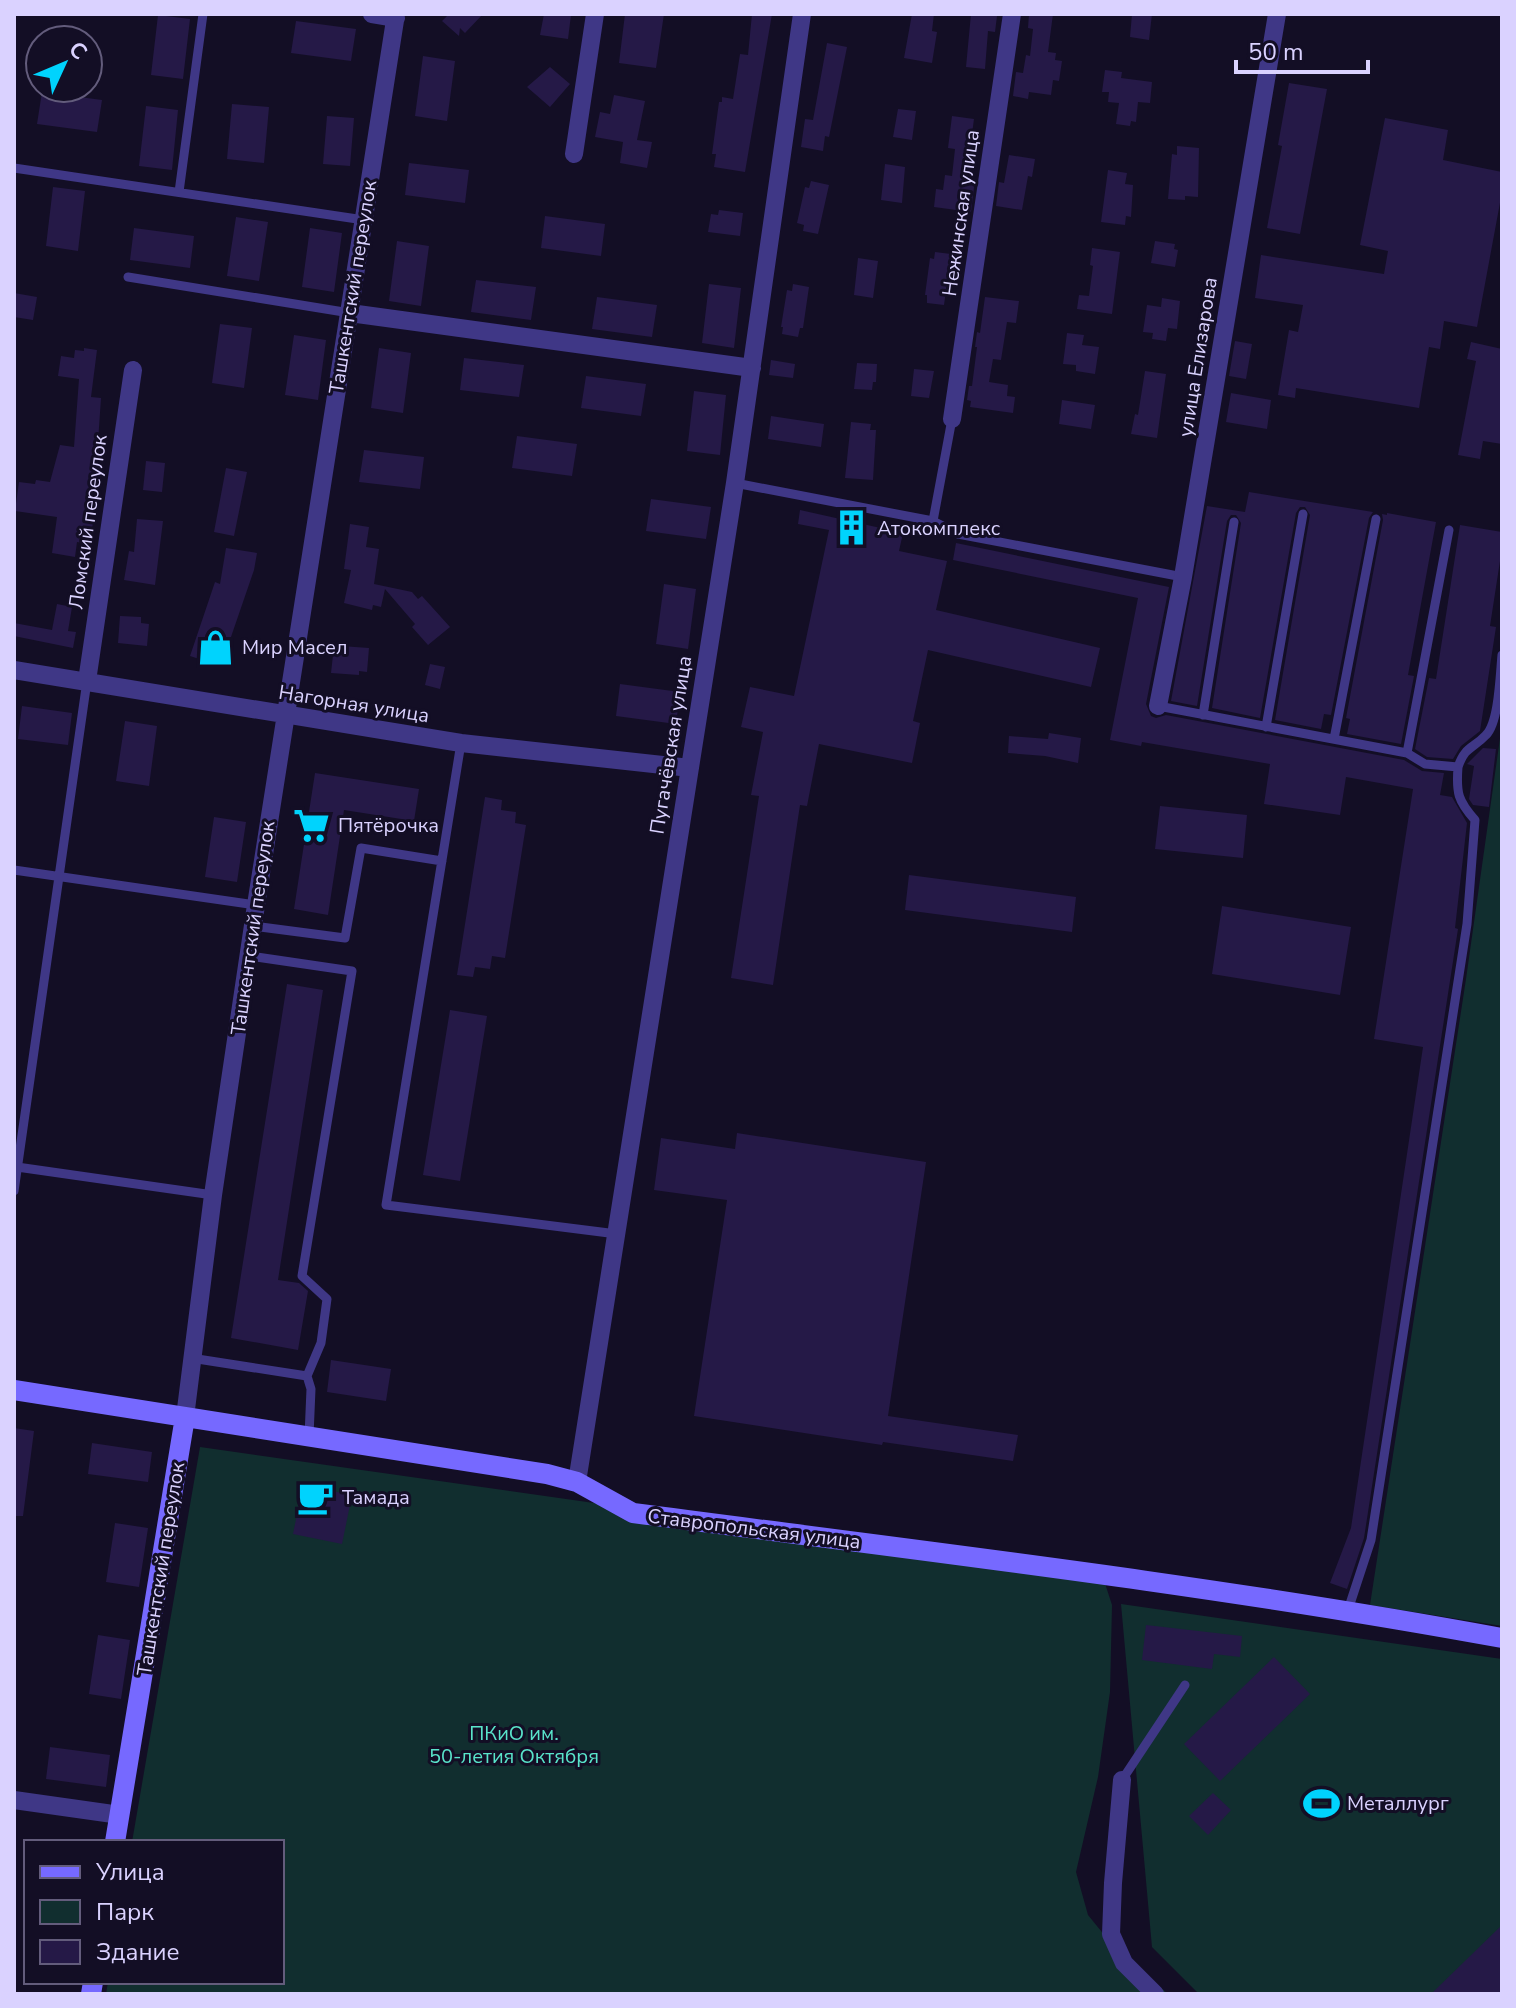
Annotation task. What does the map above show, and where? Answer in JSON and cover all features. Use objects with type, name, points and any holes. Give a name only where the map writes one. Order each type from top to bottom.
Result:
[{"type":"street","points":[[372,14],[396,16]]},
{"type":"street","points":[[574,154],[595,14]]},
{"type":"street","name":"Пугачёвская улица","points":[[577,1482],[735,483],[802,14]]},
{"type":"street","name":"Нежинская улица","points":[[952,419],[1012,14]]},
{"type":"street","name":"улица Елизарова","points":[[1158,706],[1183,577],[1277,14]]},
{"type":"street","name":"Ташкентский переулок","points":[[115,1840],[185,1417],[213,1195],[256,905],[396,16]]},
{"type":"street","points":[[350,313],[752,368]]},
{"type":"street","name":"Ломский переулок","points":[[87,681],[133,370]]},
{"type":"street","name":"Нагорная улица","points":[[14,670],[461,743],[690,768]]},
{"type":"street","name":"Ставропольская улица","points":[[14,1390],[547,1474],[577,1482],[633,1513],[1348,1610],[1502,1638]]},
{"type":"street","points":[[1122,1780],[1111,1934],[1124,1963],[1155,1994]]},
{"type":"street","points":[[14,1800],[120,1815]]},
{"type":"lane","points":[[179,192],[203,14]]},
{"type":"lane","points":[[14,168],[364,220]]},
{"type":"lane","points":[[128,277],[350,313]]},
{"type":"lane","points":[[933,521],[952,419]]},
{"type":"lane","points":[[735,483],[933,521],[958,534],[1183,577]]},
{"type":"lane","points":[[1266,727],[1303,514]]},
{"type":"lane","points":[[1334,739],[1376,519]]},
{"type":"lane","points":[[1203,715],[1234,522]]},
{"type":"lane","points":[[1407,753],[1449,530]]},
{"type":"lane","points":[[1348,1610],[1371,1540],[1467,924],[1475,820],[1463,806],[1456,789],[1458,767],[1464,753],[1488,734],[1494,719],[1502,655]]},
{"type":"lane","points":[[14,1191],[87,681]]},
{"type":"lane","points":[[1158,706],[1407,753],[1425,764],[1458,767]]},
{"type":"lane","points":[[461,743],[386,1205],[617,1234]]},
{"type":"lane","points":[[253,926],[345,938],[361,848],[442,861]]},
{"type":"lane","points":[[14,870],[256,905]]},
{"type":"lane","points":[[250,956],[352,971],[302,1276],[327,1299],[321,1343],[307,1376],[311,1389],[309,1436]]},
{"type":"lane","points":[[17,1167],[213,1195]]},
{"type":"lane","points":[[191,1358],[307,1376]]},
{"type":"lane","points":[[1122,1780],[1185,1685]]},
{"type":"green space","points":[[1502,724],[1502,1626],[1370,1605]]},
{"type":"green space","name":"ПКиО им. 50-летия Октября","points":[[200,1447],[833,1537],[1099,1565],[1112,1605],[1110,1692],[1098,1777],[1076,1872],[1088,1915],[1110,1942],[1168,1994],[106,1994],[108,1984],[284,1984],[284,1840],[132,1840]]},
{"type":"green space","name":"Металлург","points":[[1121,1604],[1502,1659],[1502,1994],[1199,1994],[1152,1947]]},
{"type":"building","points":[[445,14],[483,14],[465,33],[460,28],[459,36],[442,21],[447,16]]},
{"type":"building","points":[[544,14],[571,15],[568,39],[540,35]]},
{"type":"building","points":[[625,14],[664,14],[656,68],[619,63]]},
{"type":"building","points":[[752,14],[772,14],[745,172],[714,167],[716,154],[712,154],[719,102],[722,102],[722,97],[733,99],[740,54],[748,55]]},
{"type":"building","points":[[912,14],[934,14],[932,31],[937,32],[932,63],[904,58]]},
{"type":"building","points":[[971,14],[997,16],[995,32],[988,31],[985,69],[966,67]]},
{"type":"building","points":[[1029,14],[1053,14],[1048,52],[1056,53],[1055,60],[1062,61],[1059,81],[1053,80],[1051,95],[1029,92],[1028,99],[1013,96],[1016,72],[1023,73],[1026,55],[1030,56],[1033,29],[1028,28]]},
{"type":"building","points":[[1132,14],[1152,14],[1149,40],[1130,37]]},
{"type":"building","points":[[158,15],[190,19],[183,79],[151,75]]},
{"type":"building","points":[[296,21],[356,29],[351,61],[291,53]]},
{"type":"building","points":[[827,43],[847,47],[829,137],[825,136],[823,151],[801,147],[805,119],[813,120]]},
{"type":"building","points":[[423,56],[455,61],[447,121],[415,116]]},
{"type":"building","points":[[550,67],[570,84],[550,107],[527,87]]},
{"type":"building","points":[[1105,70],[1122,72],[1121,78],[1152,82],[1150,103],[1138,102],[1136,122],[1131,121],[1130,126],[1116,124],[1119,103],[1108,102],[1109,92],[1102,92]]},
{"type":"building","points":[[1289,83],[1327,89],[1300,234],[1267,228],[1282,146],[1278,145]]},
{"type":"building","points":[[614,95],[645,101],[637,140],[652,142],[647,168],[620,163],[623,142],[595,137],[600,112],[610,114]]},
{"type":"building","points":[[40,104],[101,104],[97,132],[37,124]]},
{"type":"building","points":[[232,104],[269,107],[264,163],[227,159]]},
{"type":"building","points":[[146,106],[178,110],[172,170],[139,166]]},
{"type":"building","points":[[898,109],[916,111],[912,140],[893,137]]},
{"type":"building","points":[[327,116],[354,118],[350,166],[323,164]]},
{"type":"building","points":[[952,116],[974,119],[966,178],[975,179],[971,212],[934,207],[936,189],[943,190],[945,175],[952,176],[955,149],[948,148]]},
{"type":"building","points":[[1385,118],[1448,130],[1443,160],[1502,172],[1502,192],[1477,327],[1444,321],[1440,349],[1429,347],[1419,408],[1296,388],[1295,398],[1278,395],[1289,330],[1298,332],[1303,305],[1255,298],[1261,255],[1384,274],[1388,251],[1360,245]]},
{"type":"building","points":[[1177,146],[1199,148],[1198,197],[1168,199],[1172,154],[1177,155]]},
{"type":"building","points":[[1009,155],[1035,159],[1032,177],[1028,176],[1022,210],[996,206],[999,182],[1004,183]]},
{"type":"building","points":[[409,163],[469,170],[465,203],[405,195]]},
{"type":"building","points":[[885,164],[905,167],[902,203],[881,200]]},
{"type":"building","points":[[1108,170],[1127,173],[1125,184],[1133,185],[1131,217],[1126,216],[1125,225],[1101,222]]},
{"type":"building","points":[[811,181],[829,185],[818,234],[803,231],[804,225],[797,223],[805,187],[809,188]]},
{"type":"building","points":[[53,187],[85,191],[78,251],[46,246]]},
{"type":"building","points":[[719,210],[743,213],[740,236],[708,232],[711,214],[718,215]]},
{"type":"building","points":[[545,216],[605,224],[601,256],[541,248]]},
{"type":"building","points":[[236,217],[268,222],[259,281],[227,276]]},
{"type":"building","points":[[134,228],[194,236],[190,268],[130,260]]},
{"type":"building","points":[[310,228],[342,233],[334,292],[302,287]]},
{"type":"building","points":[[397,241],[429,246],[421,306],[389,301]]},
{"type":"building","points":[[1155,241],[1175,244],[1174,249],[1178,250],[1175,267],[1151,263]]},
{"type":"building","points":[[1092,248],[1120,252],[1112,314],[1077,309],[1079,295],[1089,296]]},
{"type":"building","points":[[935,252],[951,254],[944,305],[927,303],[925,295],[930,258],[934,259]]},
{"type":"building","points":[[858,258],[878,261],[873,298],[854,295]]},
{"type":"building","points":[[476,280],[536,287],[531,320],[471,312]]},
{"type":"building","points":[[709,284],[741,288],[734,348],[702,343]]},
{"type":"building","points":[[793,284],[809,287],[803,328],[800,328],[798,337],[782,334],[781,327],[787,290],[792,291]]},
{"type":"building","points":[[14,293],[37,297],[33,320],[14,317]]},
{"type":"building","points":[[597,297],[657,305],[652,337],[592,329]]},
{"type":"building","points":[[985,297],[1019,301],[1016,323],[1007,322],[1001,360],[993,359],[989,382],[1008,385],[1007,396],[1015,397],[1013,413],[970,407],[971,401],[967,400],[969,386],[972,386],[977,332],[980,333]]},
{"type":"building","points":[[1162,298],[1180,301],[1177,329],[1168,328],[1166,341],[1152,339],[1153,333],[1143,332],[1147,305],[1161,307]]},
{"type":"building","points":[[220,324],[252,328],[244,388],[212,383]]},
{"type":"building","points":[[1067,333],[1084,335],[1082,345],[1099,347],[1095,374],[1076,371],[1076,365],[1063,364]]},
{"type":"building","points":[[294,335],[326,340],[318,400],[285,395]]},
{"type":"building","points":[[1235,341],[1252,344],[1246,379],[1229,376]]},
{"type":"building","points":[[1471,342],[1502,349],[1502,444],[1483,441],[1480,459],[1458,455],[1476,361],[1467,359]]},
{"type":"building","points":[[84,348],[97,350],[91,397],[101,398],[97,457],[90,490],[99,492],[89,544],[77,542],[75,557],[52,553],[57,517],[15,511],[19,482],[50,482],[60,445],[74,447],[79,379],[58,376],[61,356],[74,358],[75,350],[84,351]]},
{"type":"building","points":[[379,348],[411,353],[403,413],[371,408]]},
{"type":"building","points":[[464,358],[524,365],[519,397],[460,390]]},
{"type":"building","points":[[771,360],[795,364],[793,378],[769,375]]},
{"type":"building","points":[[857,363],[877,364],[876,382],[873,382],[872,390],[854,389]]},
{"type":"building","points":[[914,369],[934,371],[929,398],[911,396]]},
{"type":"building","points":[[1145,371],[1166,374],[1157,438],[1131,434],[1135,414],[1138,415]]},
{"type":"building","points":[[586,376],[646,384],[641,416],[581,408]]},
{"type":"building","points":[[694,391],[726,395],[720,455],[687,451]]},
{"type":"building","points":[[1231,393],[1271,400],[1267,429],[1226,422]]},
{"type":"building","points":[[1062,400],[1095,405],[1091,429],[1059,424]]},
{"type":"building","points":[[771,416],[824,424],[821,447],[768,439]]},
{"type":"building","points":[[851,422],[871,424],[870,430],[876,430],[873,480],[845,478]]},
{"type":"building","points":[[517,436],[577,444],[572,476],[512,468]]},
{"type":"building","points":[[364,450],[424,457],[420,489],[359,482]]},
{"type":"building","points":[[146,461],[165,463],[162,492],[143,490]]},
{"type":"building","points":[[226,468],[247,472],[234,536],[214,532]]},
{"type":"building","points":[[1249,492],[1373,512],[1369,518],[1331,715],[1324,714],[1321,729],[1275,720],[1310,515],[1305,507],[1300,507],[1296,513],[1260,718],[1212,708],[1241,523],[1236,515],[1231,515],[1227,521],[1197,706],[1171,701],[1207,506],[1245,512]]},
{"type":"building","points":[[651,499],[711,507],[706,539],[646,531]]},
{"type":"building","points":[[800,510],[903,533],[899,551],[947,561],[936,610],[1100,648],[1091,687],[928,650],[913,721],[920,723],[912,763],[819,744],[807,806],[800,805],[773,985],[731,978],[759,796],[751,795],[763,732],[741,727],[750,687],[794,696],[829,530],[798,524]]},
{"type":"building","points":[[1382,514],[1436,522],[1408,675],[1414,676],[1401,744],[1347,734],[1350,719],[1346,718]]},
{"type":"building","points":[[137,519],[163,521],[155,585],[124,580],[129,551],[134,552]]},
{"type":"building","points":[[350,524],[369,527],[366,547],[379,549],[374,584],[412,592],[418,599],[422,596],[450,627],[428,645],[412,627],[415,624],[385,589],[381,607],[373,605],[372,610],[344,603],[351,570],[344,569]]},
{"type":"building","points":[[1460,525],[1502,532],[1490,626],[1496,627],[1480,731],[1461,746],[1453,759],[1427,757],[1415,749],[1429,678],[1436,679]]},
{"type":"building","points":[[956,543],[1169,587],[1146,704],[1151,716],[1166,715],[1404,760],[1422,771],[1444,773],[1440,795],[1452,797],[1467,823],[1455,928],[1458,929],[1364,1538],[1347,1589],[1330,1583],[1351,1528],[1423,1047],[1374,1039],[1413,789],[1346,777],[1340,815],[1264,804],[1270,764],[1142,742],[1141,746],[1110,740],[1138,598],[953,560]]},
{"type":"building","points":[[226,548],[257,553],[221,666],[190,656],[215,582],[220,584]]},
{"type":"building","points":[[664,584],[696,589],[688,649],[656,644]]},
{"type":"building","points":[[57,604],[72,607],[68,631],[76,632],[73,648],[14,636],[14,623],[52,630]]},
{"type":"building","points":[[120,616],[141,617],[141,623],[149,624],[147,646],[118,643]]},
{"type":"building","points":[[341,646],[369,648],[367,672],[359,671],[359,675],[331,673],[333,655],[340,656]]},
{"type":"building","points":[[430,664],[445,667],[440,689],[425,685]]},
{"type":"building","points":[[620,684],[680,692],[676,724],[616,716]]},
{"type":"building","points":[[22,706],[72,713],[68,745],[18,739]]},
{"type":"building","points":[[125,721],[157,726],[149,786],[116,781]]},
{"type":"building","points":[[1049,733],[1081,738],[1078,763],[1008,753],[1009,736],[1048,739]]},
{"type":"building","points":[[1483,748],[1496,749],[1489,807],[1473,805],[1469,799],[1474,766],[1467,764]]},
{"type":"building","points":[[315,773],[419,789],[414,821],[344,810],[328,915],[294,909]]},
{"type":"building","points":[[485,797],[502,800],[501,810],[516,812],[515,823],[526,825],[505,958],[492,956],[490,969],[475,967],[473,977],[457,975]]},
{"type":"building","points":[[1160,806],[1247,815],[1243,858],[1155,849]]},
{"type":"building","points":[[214,817],[246,822],[237,882],[205,877]]},
{"type":"building","points":[[909,875],[1076,897],[1072,932],[905,910]]},
{"type":"building","points":[[1222,906],[1351,927],[1340,995],[1212,974]]},
{"type":"building","points":[[287,984],[323,990],[278,1280],[299,1283],[308,1291],[298,1350],[231,1338]]},
{"type":"building","points":[[450,1010],[487,1016],[460,1181],[423,1175]]},
{"type":"building","points":[[737,1133],[926,1162],[888,1416],[1018,1435],[1013,1461],[883,1442],[882,1445],[694,1416],[727,1200],[654,1190],[661,1138],[735,1149]]},
{"type":"building","points":[[331,1360],[391,1369],[386,1401],[327,1392]]},
{"type":"building","points":[[14,1428],[34,1431],[23,1516],[14,1516]]},
{"type":"building","points":[[92,1443],[152,1452],[148,1482],[88,1474]]},
{"type":"building","points":[[303,1485],[352,1495],[342,1544],[293,1534]]},
{"type":"building","points":[[115,1523],[148,1528],[139,1587],[106,1582]]},
{"type":"building","points":[[1146,1625],[1242,1636],[1240,1657],[1214,1654],[1212,1669],[1142,1660]]},
{"type":"building","points":[[98,1635],[130,1640],[121,1699],[89,1694]]},
{"type":"building","points":[[1274,1657],[1310,1694],[1220,1781],[1184,1744]]},
{"type":"building","points":[[50,1747],[110,1755],[106,1787],[46,1779]]},
{"type":"building","points":[[1213,1793],[1231,1810],[1208,1835],[1189,1816]]},
{"type":"building","points":[[1502,1925],[1502,1994],[1431,1994]]},
{"type":"place","name":"Атокомплекс","points":[[851,528]]},
{"type":"place","name":"Мир Масел","points":[[216,647]]},
{"type":"place","name":"Пятёрочка","points":[[312,825]]},
{"type":"place","name":"Тамада","points":[[316,1497]]},
{"type":"place","name":"Металлург","points":[[1321,1803]]}]
